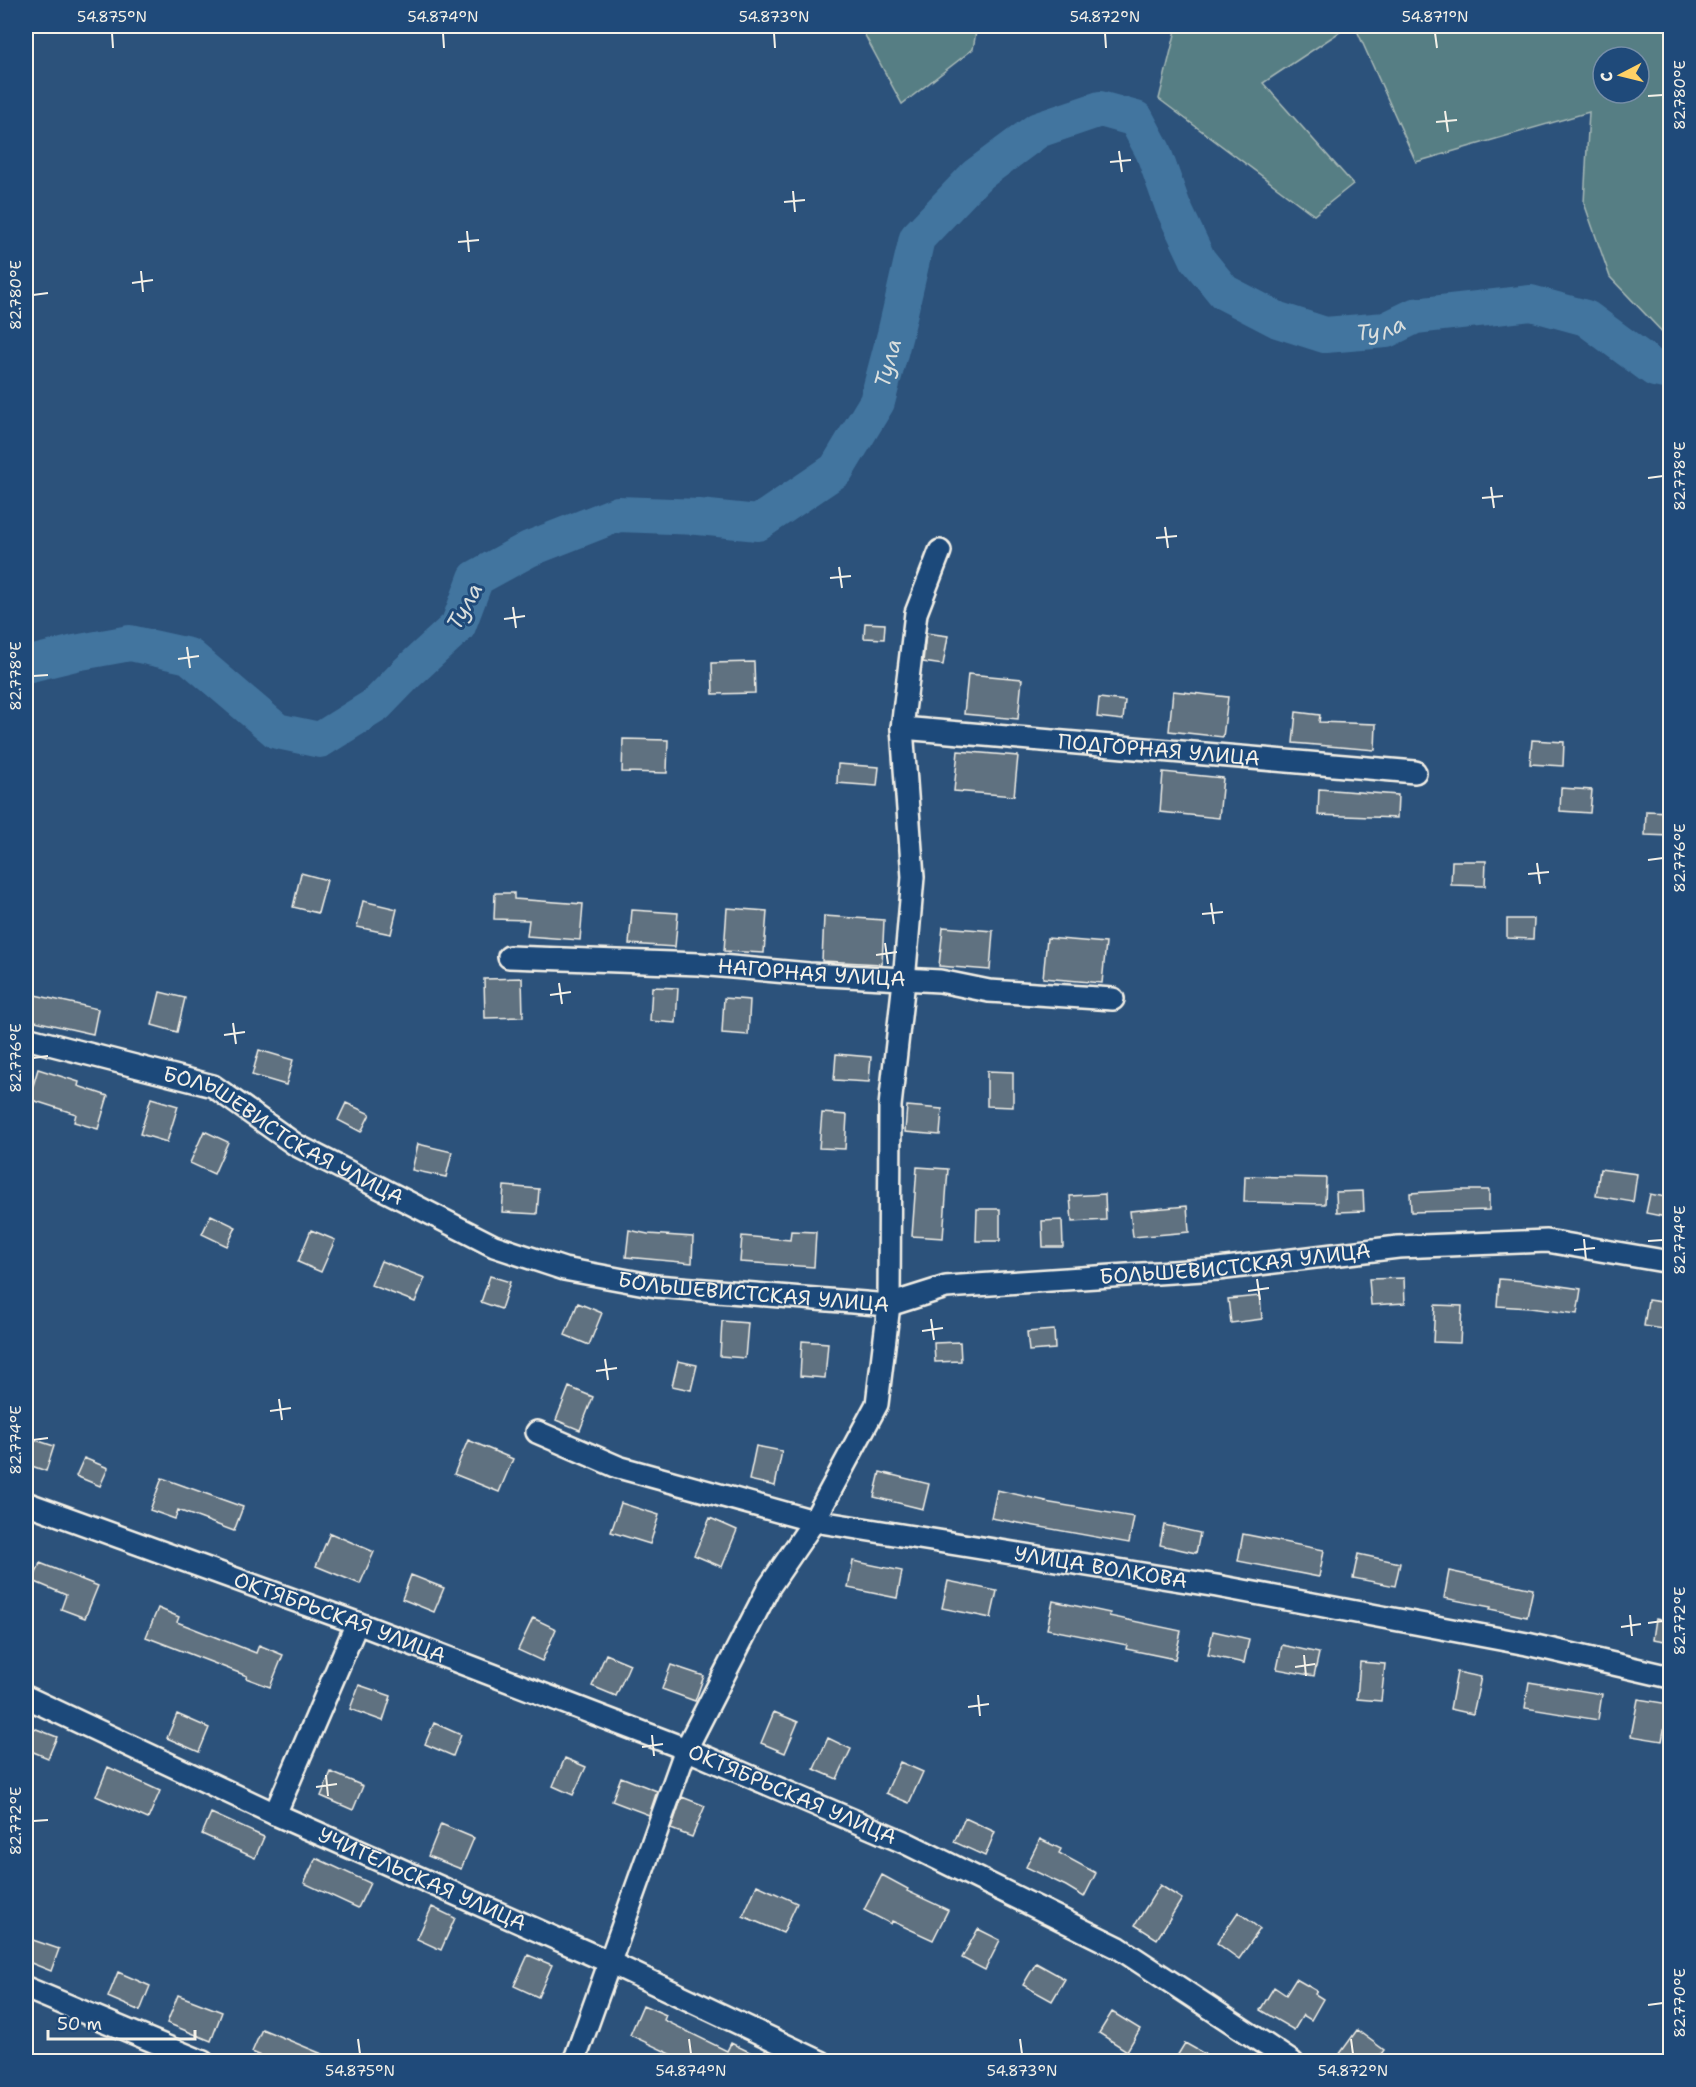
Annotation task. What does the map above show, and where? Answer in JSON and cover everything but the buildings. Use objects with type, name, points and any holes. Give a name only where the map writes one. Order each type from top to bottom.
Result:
[{"type":"street","points":[[574,2061],[686,1749],[769,1587],[814,1521],[877,1404],[889,1305],[890,1106],[913,877],[902,728],[916,613],[940,551]]},
{"type":"street","name":"ПОДГОРНАЯ УЛИЦА","points":[[902,728],[1415,772]]},
{"type":"street","name":"НАГОРНАЯ УЛИЦА","points":[[509,957],[699,964],[904,981],[940,981],[989,991],[1113,999]]},
{"type":"street","name":"БОЛЬШЕВИСТСКАЯ УЛИЦА","points":[[26,1038],[213,1086],[296,1145],[494,1246],[564,1269],[656,1286],[889,1305],[946,1287],[1218,1269],[1398,1248],[1547,1241],[1671,1262]]},
{"type":"street","name":"УЛИЦА ВОЛКОВА","points":[[537,1432],[618,1467],[814,1521],[1217,1586],[1527,1644],[1671,1677]]},
{"type":"street","name":"ОКТЯБРЬСКАЯ УЛИЦА","points":[[26,1503],[357,1623],[686,1749],[906,1843],[1119,1948],[1292,2061]]},
{"type":"street","points":[[275,1814],[357,1623]]},
{"type":"street","name":"УЧИТЕЛЬСКАЯ УЛИЦА","points":[[26,1697],[275,1814],[609,1962],[821,2061]]},
{"type":"street","points":[[26,1988],[203,2061]]},
{"type":"green space","points":[[860,26],[977,26],[973,49],[902,104]]},
{"type":"green space","points":[[1177,26],[1349,26],[1263,83],[1353,184],[1314,215],[1159,99]]},
{"type":"green space","points":[[1355,26],[1670,26],[1670,340],[1610,277],[1584,203],[1589,112],[1416,162]]},
{"type":"waterway","name":"Тула","points":[[26,665],[130,643],[189,656],[277,731],[320,740],[376,705],[458,626],[476,578],[529,549],[618,514],[699,517],[758,523],[836,470],[877,402],[917,238],[976,176],[1038,130],[1100,109],[1136,119],[1153,151],[1173,207],[1198,260],[1224,292],[1278,320],[1325,335],[1386,330],[1415,316],[1531,303],[1586,318],[1655,369],[1670,372]]}]
